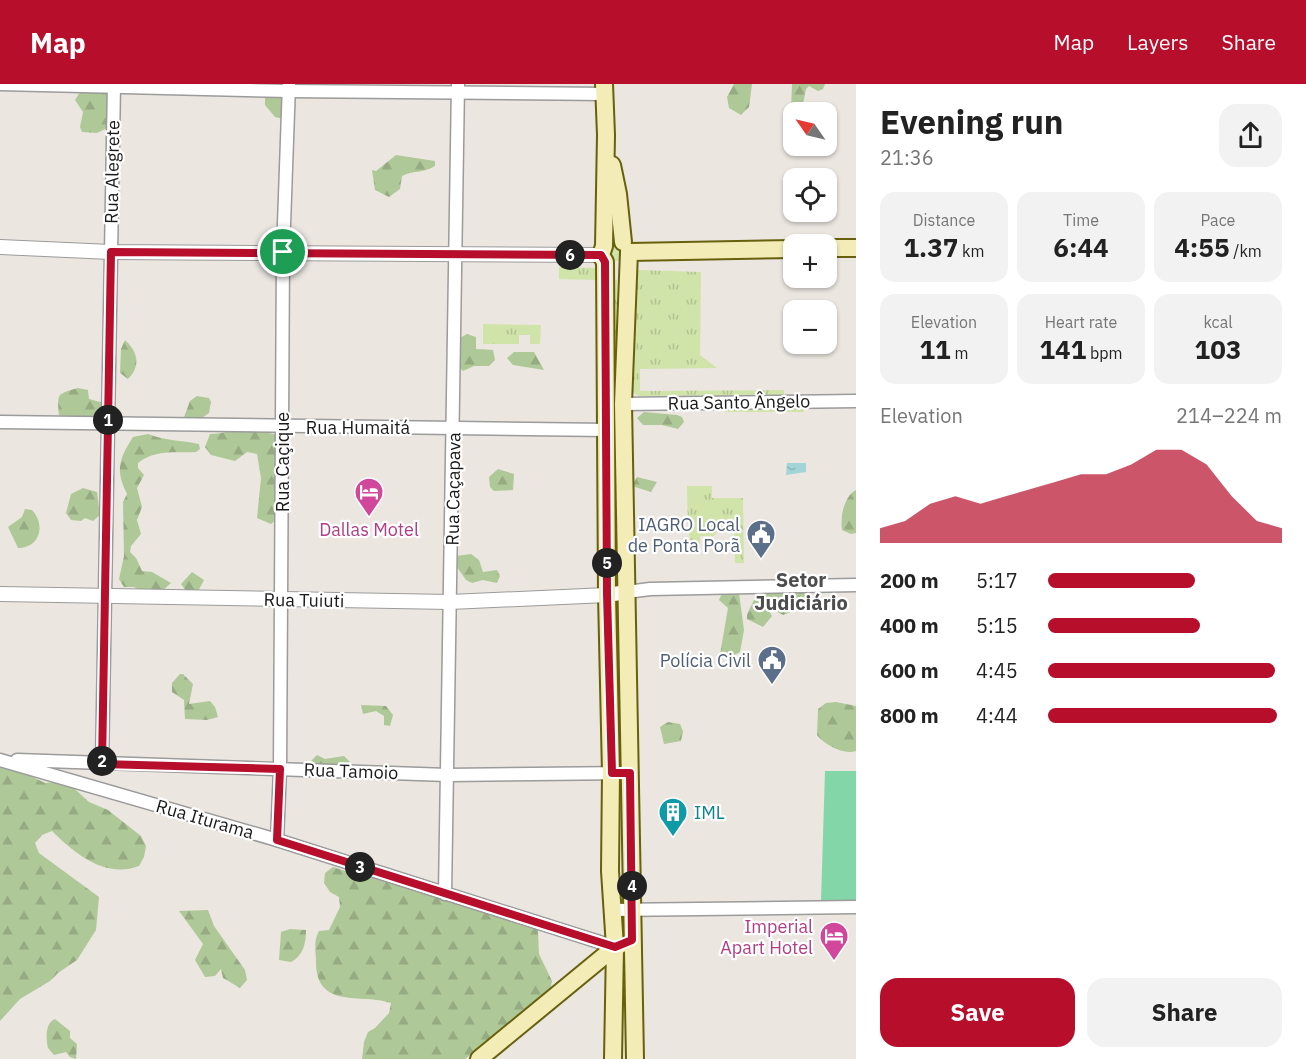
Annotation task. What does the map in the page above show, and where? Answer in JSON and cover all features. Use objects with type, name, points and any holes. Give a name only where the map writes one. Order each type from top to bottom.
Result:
[{"type":"main road","points":[[604,89],[606,135],[603,254],[607,430],[607,594],[612,773],[610,871],[615,947],[613,1059]]},
{"type":"main road","points":[[606,135],[618,194],[626,251],[623,404],[635,1059]]},
{"type":"main road","points":[[603,254],[612,240],[626,251],[783,249]]},
{"type":"main road","points":[[837,248],[856,248]]},
{"type":"main road","points":[[603,254],[614,267],[624,264],[626,251]]},
{"type":"main road","points":[[479,1059],[615,947],[632,940]]},
{"type":"street","points":[[0,84],[604,89]]},
{"type":"street","name":"Rua Alegrete","points":[[102,764],[114,86]]},
{"type":"street","name":"Rua Caçique","points":[[277,840],[282,599],[283,252],[289,88]]},
{"type":"street","name":"Rua Caçapava","points":[[445,894],[458,88]]},
{"type":"street","points":[[0,247],[111,252],[603,254]]},
{"type":"street","name":"Rua Santo Ângelo","points":[[623,404],[856,401]]},
{"type":"street","name":"Rua Humaitá","points":[[0,422],[607,430]]},
{"type":"street","points":[[627,592],[650,589],[856,585]]},
{"type":"street","name":"Rua Tuiuti","points":[[0,594],[450,602],[627,592]]},
{"type":"street","name":"Rua Tamoio","points":[[0,759],[448,775],[630,773]]},
{"type":"street","name":"Rua Iturama","points":[[0,759],[277,840],[615,947]]},
{"type":"street","points":[[612,910],[856,907]]},
{"type":"green space","points":[[734,84],[752,84],[749,107],[741,115],[729,108],[727,97]]},
{"type":"green space","points":[[792,84],[825,84],[823,89],[818,91],[809,86],[806,89],[803,102],[791,102]]},
{"type":"green space","points":[[95,88],[113,97],[111,126],[97,133],[82,132],[80,127],[83,112],[75,100],[80,92]]},
{"type":"green space","points":[[278,90],[288,103],[283,119],[275,117],[265,105],[265,94]]},
{"type":"green space","points":[[396,155],[435,161],[435,166],[402,176],[400,189],[389,197],[375,190],[372,170],[376,171]]},
{"type":"green space","points":[[612,245],[618,245],[623,253],[621,259],[612,261],[607,256],[607,250]]},
{"type":"green space","points":[[559,267],[597,268],[597,280],[559,279]]},
{"type":"green space","points":[[638,270],[701,272],[700,355],[717,368],[640,369],[640,391],[784,390],[784,395],[639,396],[630,390],[636,272]]},
{"type":"green space","points":[[612,280],[617,280],[619,585],[614,585]]},
{"type":"green space","points":[[483,324],[541,325],[540,344],[530,344],[530,335],[519,335],[519,344],[483,344]]},
{"type":"green space","points":[[467,334],[476,337],[476,349],[493,350],[495,360],[489,366],[474,366],[463,371],[459,367],[457,355],[460,338]]},
{"type":"green space","points":[[125,340],[133,349],[136,359],[135,369],[128,379],[120,373],[121,349]]},
{"type":"green space","points":[[514,352],[534,352],[544,370],[513,365],[507,358]]},
{"type":"green space","points":[[78,388],[88,390],[89,399],[104,403],[103,425],[59,415],[58,402],[62,393]]},
{"type":"green space","points":[[197,396],[209,398],[211,402],[209,413],[195,423],[183,420],[190,401]]},
{"type":"green space","points":[[725,403],[804,403],[804,412],[725,412]]},
{"type":"green space","points":[[644,412],[677,415],[682,417],[684,422],[678,429],[662,425],[643,425],[637,418]]},
{"type":"green space","points":[[250,428],[277,435],[275,443],[281,476],[278,518],[271,524],[257,518],[261,478],[257,454],[247,452],[235,461],[211,455],[205,447],[210,434]]},
{"type":"green space","points":[[148,434],[199,444],[200,449],[196,452],[158,454],[138,463],[138,468],[144,475],[137,488],[142,507],[137,520],[141,534],[131,546],[130,552],[136,558],[142,571],[152,572],[171,583],[160,593],[155,593],[152,589],[143,592],[134,587],[124,587],[119,579],[124,556],[123,502],[127,494],[121,478],[120,465],[124,452],[133,437]]},
{"type":"green space","points":[[498,469],[514,474],[513,490],[494,491],[490,487],[489,477]]},
{"type":"green space","points":[[637,477],[657,482],[651,492],[632,486]]},
{"type":"green space","points":[[687,486],[712,486],[712,498],[743,498],[744,563],[735,563],[734,532],[717,532],[714,536],[700,536],[700,547],[691,546],[688,529]]},
{"type":"green space","points":[[83,488],[97,492],[100,515],[93,521],[85,518],[81,521],[71,520],[66,513],[71,494]]},
{"type":"green space","points":[[856,490],[856,533],[851,534],[842,530],[842,519],[848,497]]},
{"type":"green space","points":[[25,509],[32,510],[40,529],[36,540],[25,547],[18,548],[8,527],[22,517]]},
{"type":"green space","points":[[471,554],[479,560],[483,572],[497,570],[500,576],[497,583],[483,580],[472,583],[466,580],[454,563],[456,556]]},
{"type":"green space","points":[[192,572],[204,580],[195,597],[189,595],[181,584]]},
{"type":"green space","points":[[767,581],[787,584],[799,589],[807,599],[807,606],[783,615],[770,608],[766,598],[759,591]]},
{"type":"green space","points":[[723,591],[739,593],[744,630],[740,652],[726,660],[720,654],[728,608],[719,600]]},
{"type":"green space","points":[[754,600],[764,603],[772,616],[763,627],[747,619]]},
{"type":"green space","points":[[180,674],[183,674],[193,684],[189,704],[210,701],[218,717],[207,720],[185,719],[184,700],[172,692],[172,683]]},
{"type":"green space","points":[[836,702],[856,706],[856,751],[846,752],[835,748],[817,735],[818,709],[826,703]]},
{"type":"green space","points":[[361,705],[386,706],[393,715],[390,726],[384,725],[384,716],[376,711],[363,714]]},
{"type":"green space","points":[[668,722],[680,724],[683,731],[681,741],[664,744],[660,727]]},
{"type":"green space","points":[[317,755],[325,759],[344,756],[350,762],[343,768],[317,765],[311,761]]},
{"type":"green space","points":[[0,761],[45,783],[66,781],[89,802],[108,810],[141,836],[146,846],[139,866],[114,869],[91,862],[70,848],[52,831],[42,835],[35,843],[39,853],[99,897],[96,930],[77,960],[50,981],[20,999],[0,1021]]},
{"type":"green space","points":[[825,771],[856,771],[856,902],[821,901]]},
{"type":"green space","points":[[333,867],[364,877],[385,879],[534,922],[538,932],[539,954],[552,981],[550,991],[542,999],[523,1010],[500,1034],[465,1059],[362,1059],[368,1032],[389,1013],[391,1003],[343,997],[324,987],[318,977],[315,946],[317,935],[319,931],[329,930],[340,907],[339,897],[330,892],[324,883],[325,873]]},
{"type":"green space","points":[[208,910],[214,926],[245,970],[247,980],[240,988],[223,978],[221,969],[215,976],[205,977],[195,960],[203,944],[179,911]]},
{"type":"green space","points":[[290,929],[306,930],[303,949],[291,962],[279,960],[281,932]]},
{"type":"green space","points":[[55,1019],[70,1031],[70,1038],[77,1044],[76,1059],[70,1057],[66,1052],[54,1055],[48,1048],[48,1027]]},
{"type":"water","points":[[787,463],[806,463],[806,472],[786,475]]},
{"type":"place","name":"Dallas Motel","points":[[369,518]]},
{"type":"place","name":"IAGRO Local de Ponta Porã","points":[[761,560]]},
{"type":"place","name":"Polícia Civil","points":[[772,686]]},
{"type":"place","name":"IML","points":[[673,838]]},
{"type":"place","name":"Imperial Apart Hotel","points":[[834,962]]},
{"type":"district","name":"Setor Judiciário","points":[[801,590]]},
{"type":"route","points":[[111,252],[283,252],[601,255],[605,262],[607,594],[612,773],[630,773],[632,940],[615,947],[277,840],[280,769],[102,764],[111,252]]}]
